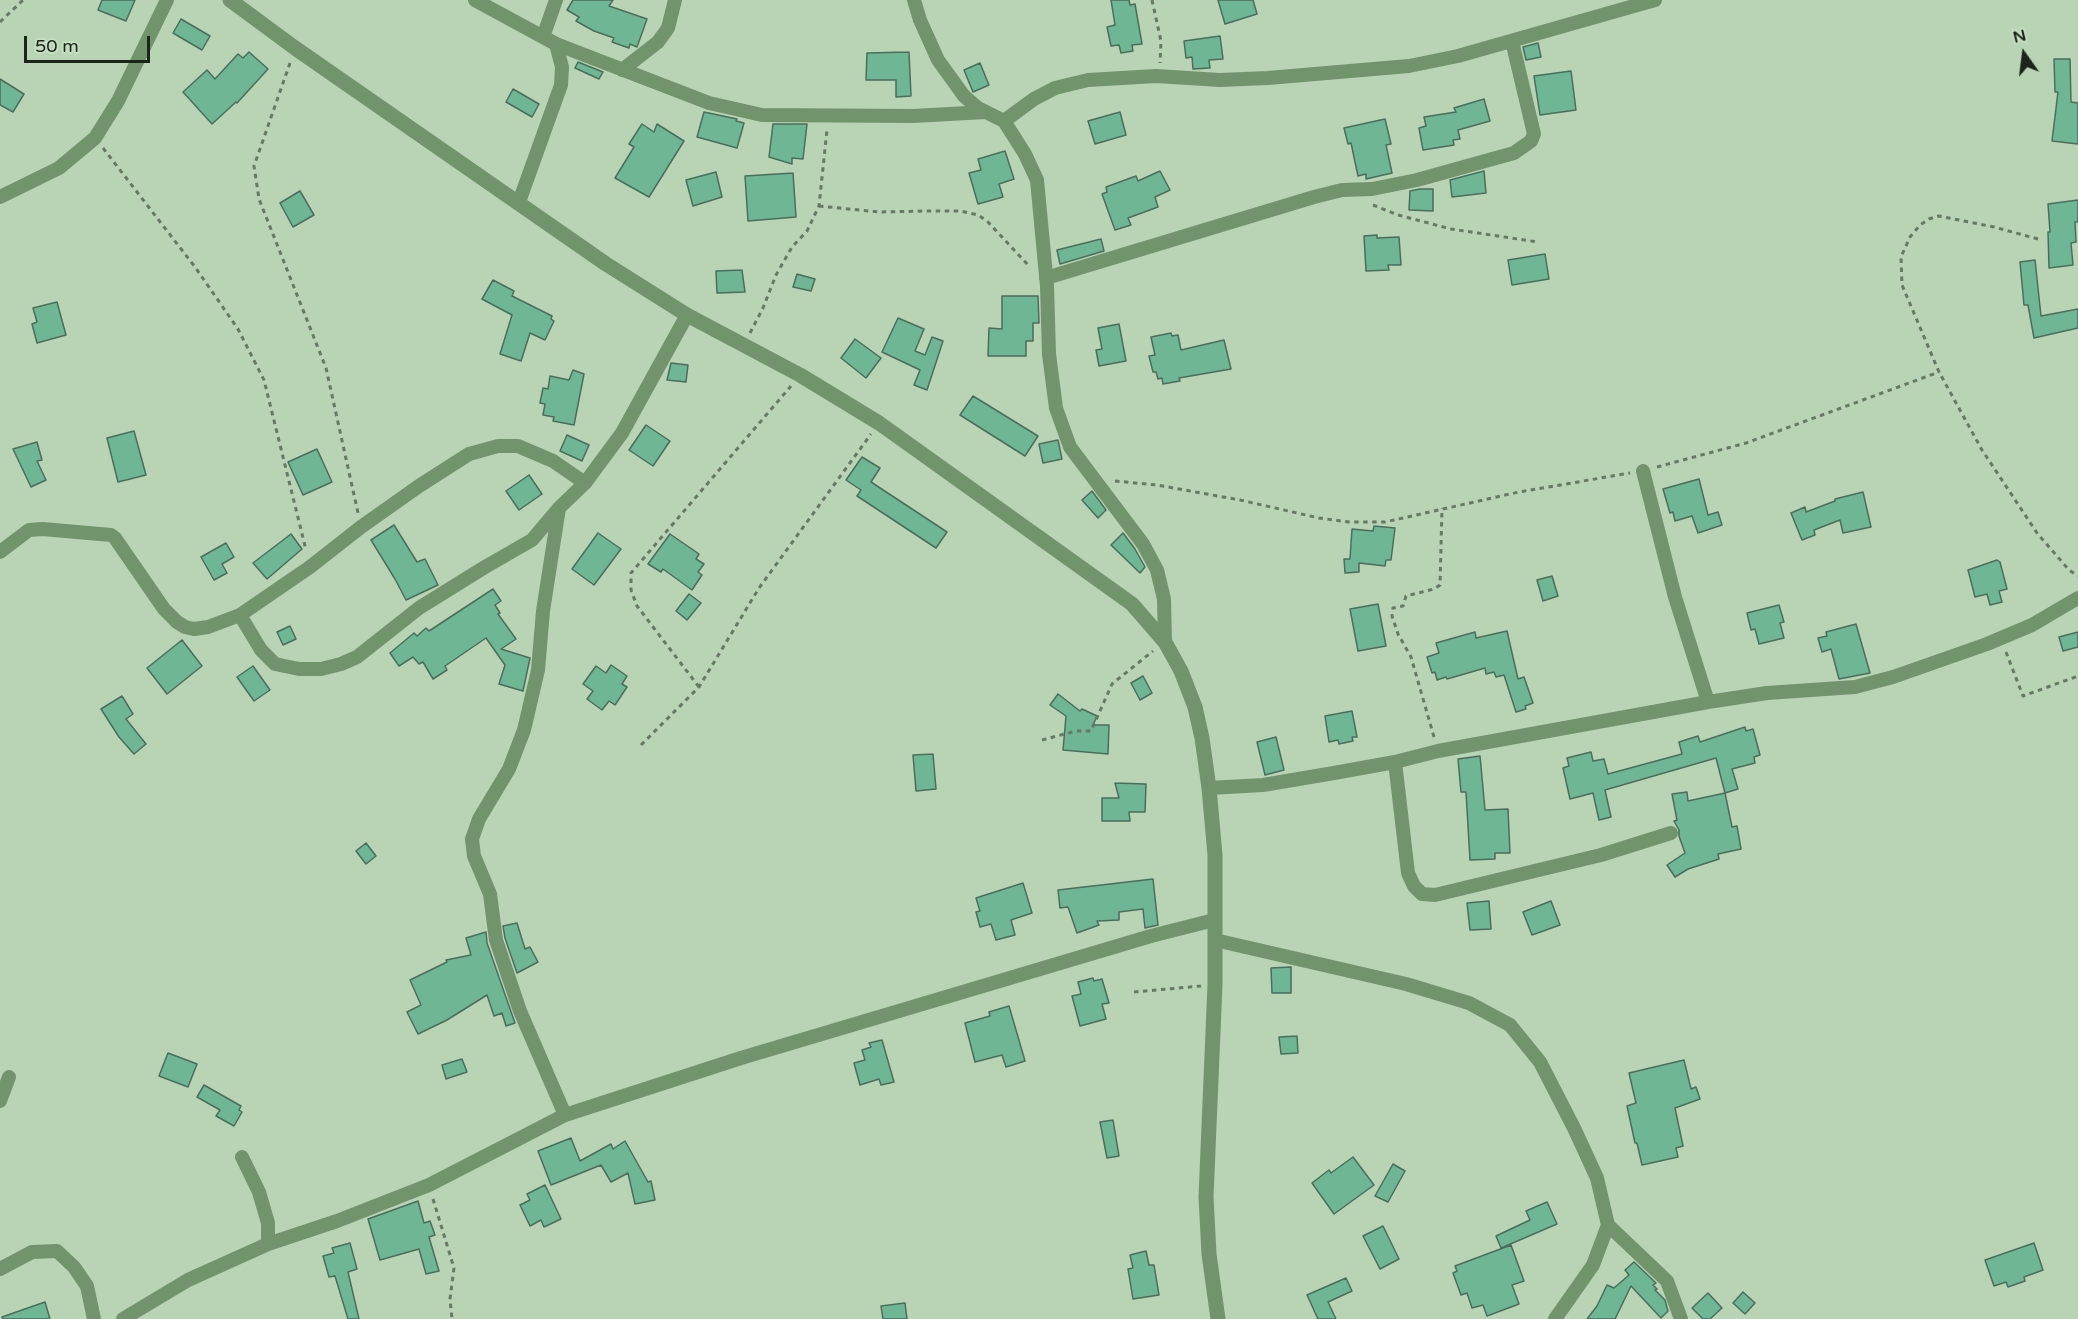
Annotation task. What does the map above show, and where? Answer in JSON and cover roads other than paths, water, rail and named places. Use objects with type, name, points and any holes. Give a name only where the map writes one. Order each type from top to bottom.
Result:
[{"type":"street","points":[[0,197],[59,168],[95,138],[118,101],[167,0]]},
{"type":"street","points":[[230,0],[573,242],[687,315],[800,375],[879,423],[1132,603],[1165,642],[1195,707],[1209,788],[1215,855],[1215,985],[1206,1197],[1209,1254],[1218,1319]]},
{"type":"street","points":[[475,0],[556,44],[709,103],[738,111],[762,115],[828,117],[986,112]]},
{"type":"street","points":[[543,37],[556,0]]},
{"type":"street","points":[[622,70],[658,42],[668,28],[675,0]]},
{"type":"street","points":[[914,0],[920,20],[939,60],[964,96],[978,108],[1004,121],[1025,154],[1037,180],[1047,282],[1049,354],[1056,408],[1070,447],[1143,544],[1157,570],[1164,599],[1165,642]]},
{"type":"street","points":[[1004,121],[1034,99],[1055,88],[1088,80],[1156,76],[1220,80],[1268,78],[1409,66],[1458,56],[1646,1]]},
{"type":"street","points":[[1047,282],[1314,197],[1342,190],[1372,189],[1417,180],[1514,153],[1532,141],[1534,134],[1512,41]]},
{"type":"street","points":[[519,202],[561,85],[562,67],[556,44]]},
{"type":"street","points":[[240,615],[261,650],[274,664],[298,669],[321,669],[341,664],[357,657],[419,608],[532,540],[559,508],[585,483],[622,433],[687,315]]},
{"type":"street","points":[[0,552],[29,530],[43,528],[111,535],[164,609],[185,627],[194,629],[208,627],[240,615],[310,567],[361,527],[469,454],[498,446],[518,446],[553,461],[585,483]]},
{"type":"street","points":[[1643,471],[1675,597],[1708,702]]},
{"type":"street","points":[[559,508],[543,611],[538,670],[525,730],[509,769],[479,819],[472,839],[474,855],[490,894],[496,940],[520,1011],[565,1114]]},
{"type":"street","points":[[1209,788],[1263,785],[1708,702],[1767,693],[1855,687],[1893,677],[1987,644],[2032,626],[2078,598]]},
{"type":"street","points":[[1395,762],[1408,873],[1414,886],[1422,894],[1435,895],[1601,855],[1671,833]]},
{"type":"street","points":[[123,1319],[188,1280],[268,1244],[337,1221],[429,1185],[565,1114],[741,1058],[1128,943],[1214,920]]},
{"type":"street","points":[[1215,940],[1406,984],[1469,1003],[1510,1025],[1540,1062],[1574,1128],[1597,1178],[1608,1225],[1666,1281],[1681,1319]]},
{"type":"street","points":[[0,1101],[9,1077]]},
{"type":"street","points":[[242,1157],[259,1192],[268,1223],[268,1244]]},
{"type":"street","points":[[1555,1319],[1593,1265],[1608,1225]]},
{"type":"street","points":[[0,1269],[32,1252],[57,1251],[74,1267],[87,1286],[94,1319]]}]
